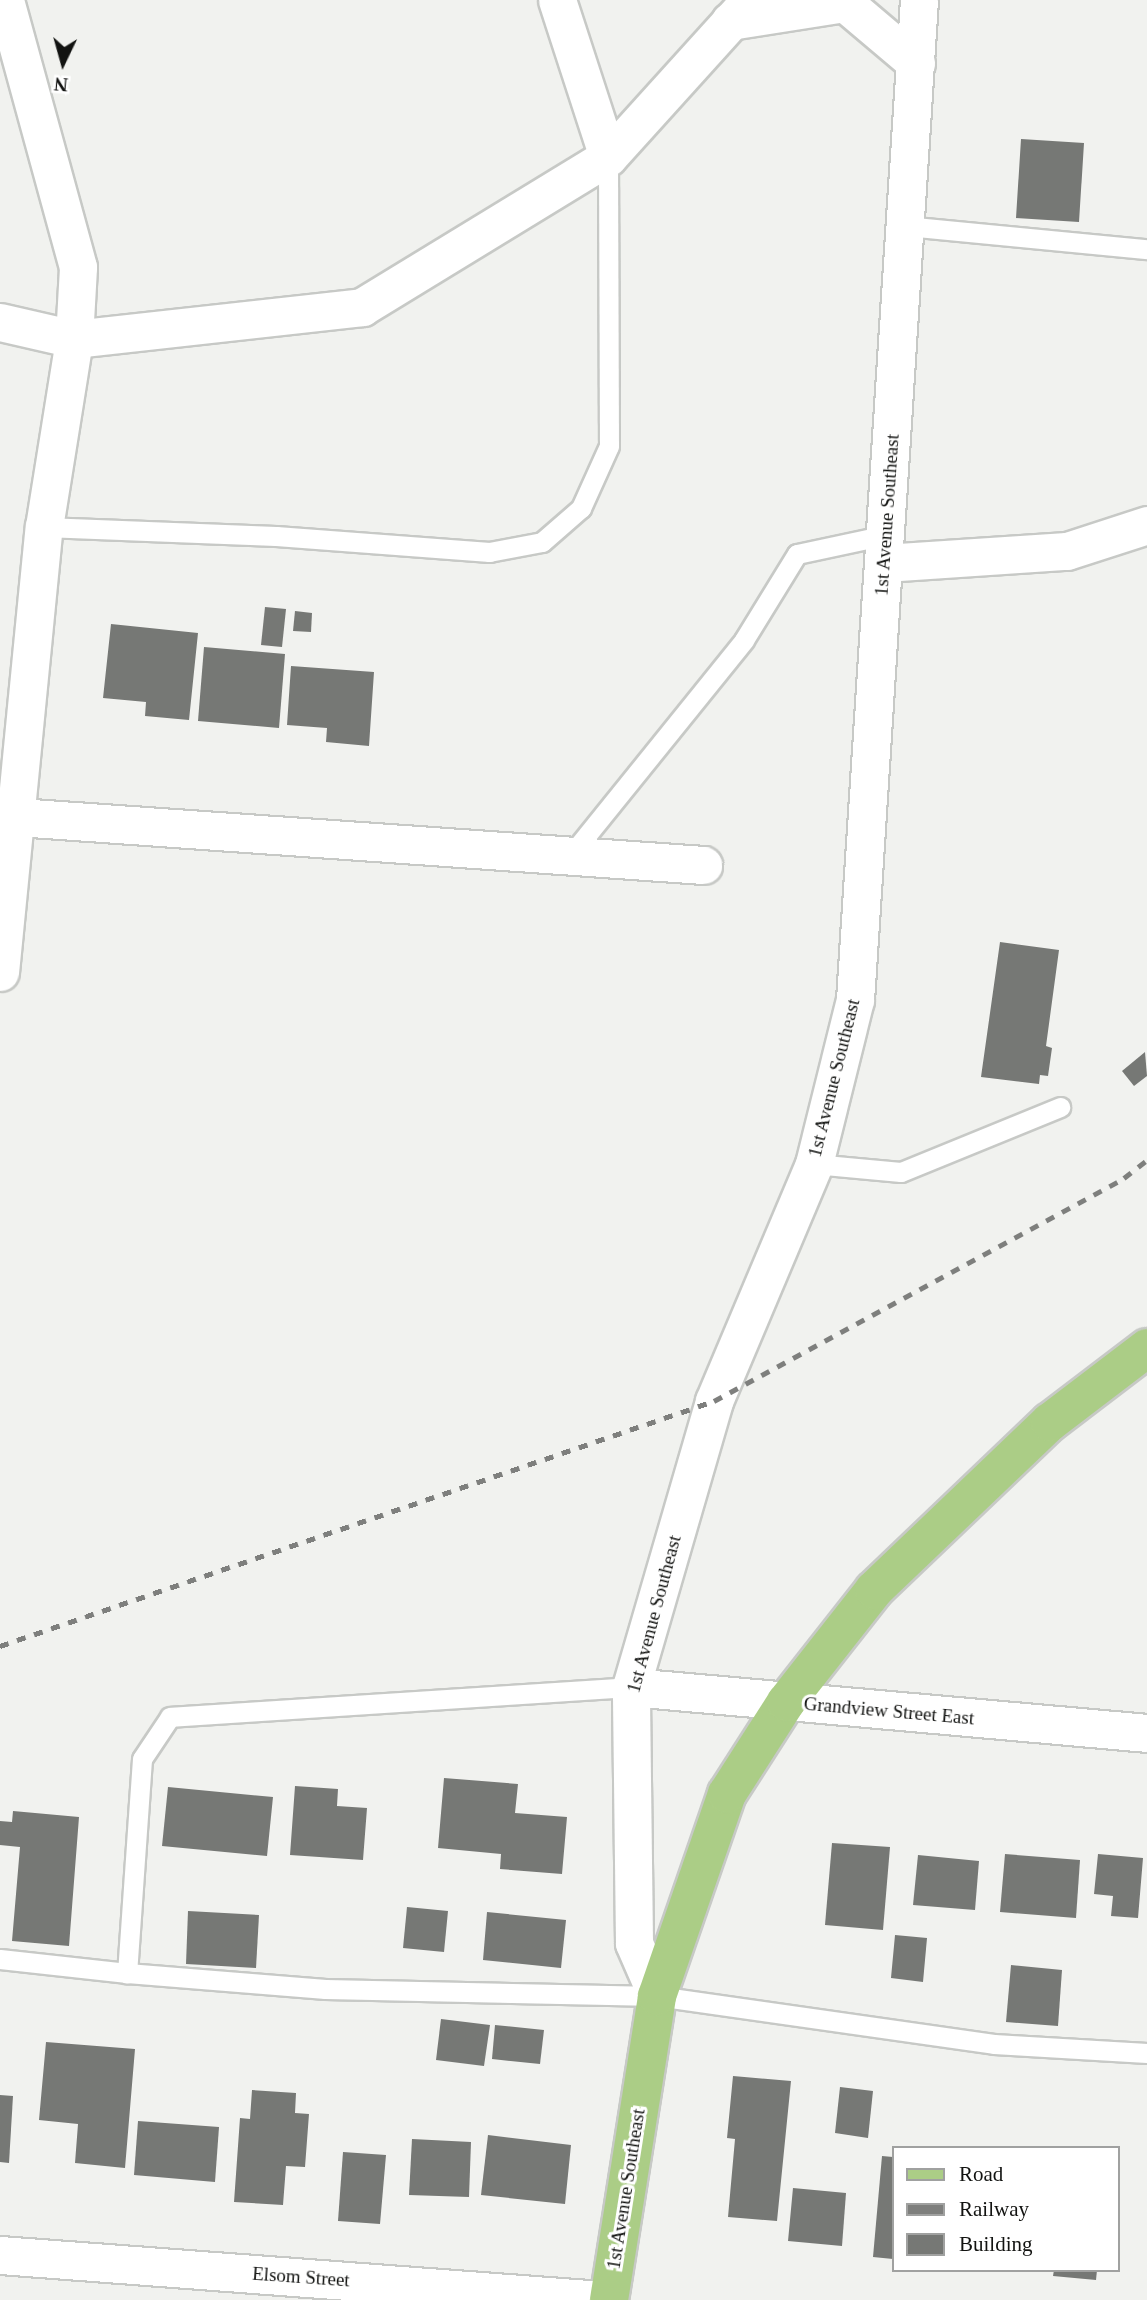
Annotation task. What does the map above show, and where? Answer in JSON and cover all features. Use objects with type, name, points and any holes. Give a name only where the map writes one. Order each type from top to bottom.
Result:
[{"type":"main road","name":"1st Avenue Southeast","points":[[609,2300],[657,1996],[727,1794],[786,1702],[874,1590],[1050,1422],[1147,1348]]},
{"type":"street","points":[[0,972],[44,527],[74,339],[78,267],[5,0]]},
{"type":"street","points":[[557,0],[608,157]]},
{"type":"street","name":"1st Avenue Southeast","points":[[657,1996],[634,1943],[631,1687],[714,1401],[814,1164],[855,1000],[919,0]]},
{"type":"street","points":[[0,322],[74,339],[362,307],[608,157],[740,10],[845,3],[916,63]]},
{"type":"street","points":[[885,549],[1067,551],[1147,525]]},
{"type":"street","points":[[16,817],[703,865]]},
{"type":"street","name":"Grandview Street East","points":[[631,1687],[1147,1733]]},
{"type":"street","name":"Elsom Street","points":[[0,2255],[601,2300]]},
{"type":"lane","points":[[44,527],[275,536],[489,552],[542,542],[581,508],[609,446],[608,157]]},
{"type":"lane","points":[[906,226],[1147,249]]},
{"type":"lane","points":[[570,856],[744,640],[797,554],[885,549]]},
{"type":"lane","points":[[814,1164],[901,1172],[1060,1107]]},
{"type":"lane","points":[[127,1973],[142,1759],[170,1717],[631,1687]]},
{"type":"lane","points":[[0,1959],[127,1973],[324,1989],[657,1996],[994,2044],[1147,2053]]},
{"type":"building","points":[[1021,139],[1084,143],[1079,222],[1016,218]]},
{"type":"building","points":[[265,607],[286,609],[282,647],[261,645]]},
{"type":"building","points":[[295,611],[312,613],[311,632],[293,631]]},
{"type":"building","points":[[111,624],[198,633],[189,720],[145,716],[146,702],[103,698]]},
{"type":"building","points":[[204,647],[285,654],[279,728],[198,721]]},
{"type":"building","points":[[291,666],[374,672],[369,746],[326,742],[327,728],[287,725]]},
{"type":"building","points":[[1000,942],[1059,950],[1046,1046],[1052,1048],[1048,1076],[1040,1075],[1039,1084],[981,1077]]},
{"type":"building","points":[[1145,1052],[1147,1076],[1134,1086],[1122,1071]]},
{"type":"building","points":[[444,1778],[518,1784],[515,1813],[567,1817],[562,1874],[500,1869],[501,1854],[438,1848]]},
{"type":"building","points":[[295,1786],[338,1789],[337,1806],[367,1808],[363,1860],[290,1855]]},
{"type":"building","points":[[168,1787],[273,1797],[267,1856],[162,1846]]},
{"type":"building","points":[[13,1811],[79,1817],[69,1946],[12,1941],[20,1847],[0,1845],[0,1821],[12,1822]]},
{"type":"building","points":[[832,1843],[890,1847],[883,1930],[825,1925]]},
{"type":"building","points":[[1005,1854],[1080,1860],[1076,1918],[1000,1912]]},
{"type":"building","points":[[1098,1854],[1143,1858],[1138,1918],[1111,1916],[1113,1896],[1094,1894]]},
{"type":"building","points":[[918,1855],[979,1861],[975,1910],[913,1905]]},
{"type":"building","points":[[407,1907],[448,1911],[444,1952],[403,1948]]},
{"type":"building","points":[[188,1911],[259,1915],[256,1968],[186,1964]]},
{"type":"building","points":[[487,1912],[566,1920],[561,1968],[483,1960]]},
{"type":"building","points":[[895,1935],[927,1938],[923,1982],[891,1978]]},
{"type":"building","points":[[1011,1965],[1062,1970],[1058,2026],[1006,2022]]},
{"type":"building","points":[[441,2019],[490,2025],[484,2066],[436,2060]]},
{"type":"building","points":[[495,2025],[544,2030],[540,2064],[492,2059]]},
{"type":"building","points":[[46,2042],[135,2049],[125,2168],[75,2163],[78,2124],[39,2120]]},
{"type":"building","points":[[733,2076],[791,2081],[777,2221],[728,2217],[735,2139],[727,2138]]},
{"type":"building","points":[[840,2087],[873,2091],[868,2138],[835,2133]]},
{"type":"building","points":[[252,2090],[296,2093],[295,2113],[309,2114],[305,2167],[286,2166],[283,2205],[234,2202],[240,2118],[250,2119]]},
{"type":"building","points":[[0,2095],[13,2096],[9,2163],[0,2162]]},
{"type":"building","points":[[138,2121],[219,2127],[215,2182],[134,2175]]},
{"type":"building","points":[[488,2135],[571,2145],[565,2204],[481,2195]]},
{"type":"building","points":[[412,2139],[471,2142],[469,2197],[409,2195]]},
{"type":"building","points":[[343,2152],[386,2155],[380,2224],[338,2221]]},
{"type":"building","points":[[882,2156],[892,2157],[892,2259],[873,2257]]},
{"type":"building","points":[[793,2188],[846,2193],[842,2246],[788,2241]]},
{"type":"building","points":[[1054,2272],[1097,2272],[1096,2280],[1053,2276]]},
{"type":"railway","points":[[0,1646],[714,1401],[1124,1178],[1147,1160]]}]
